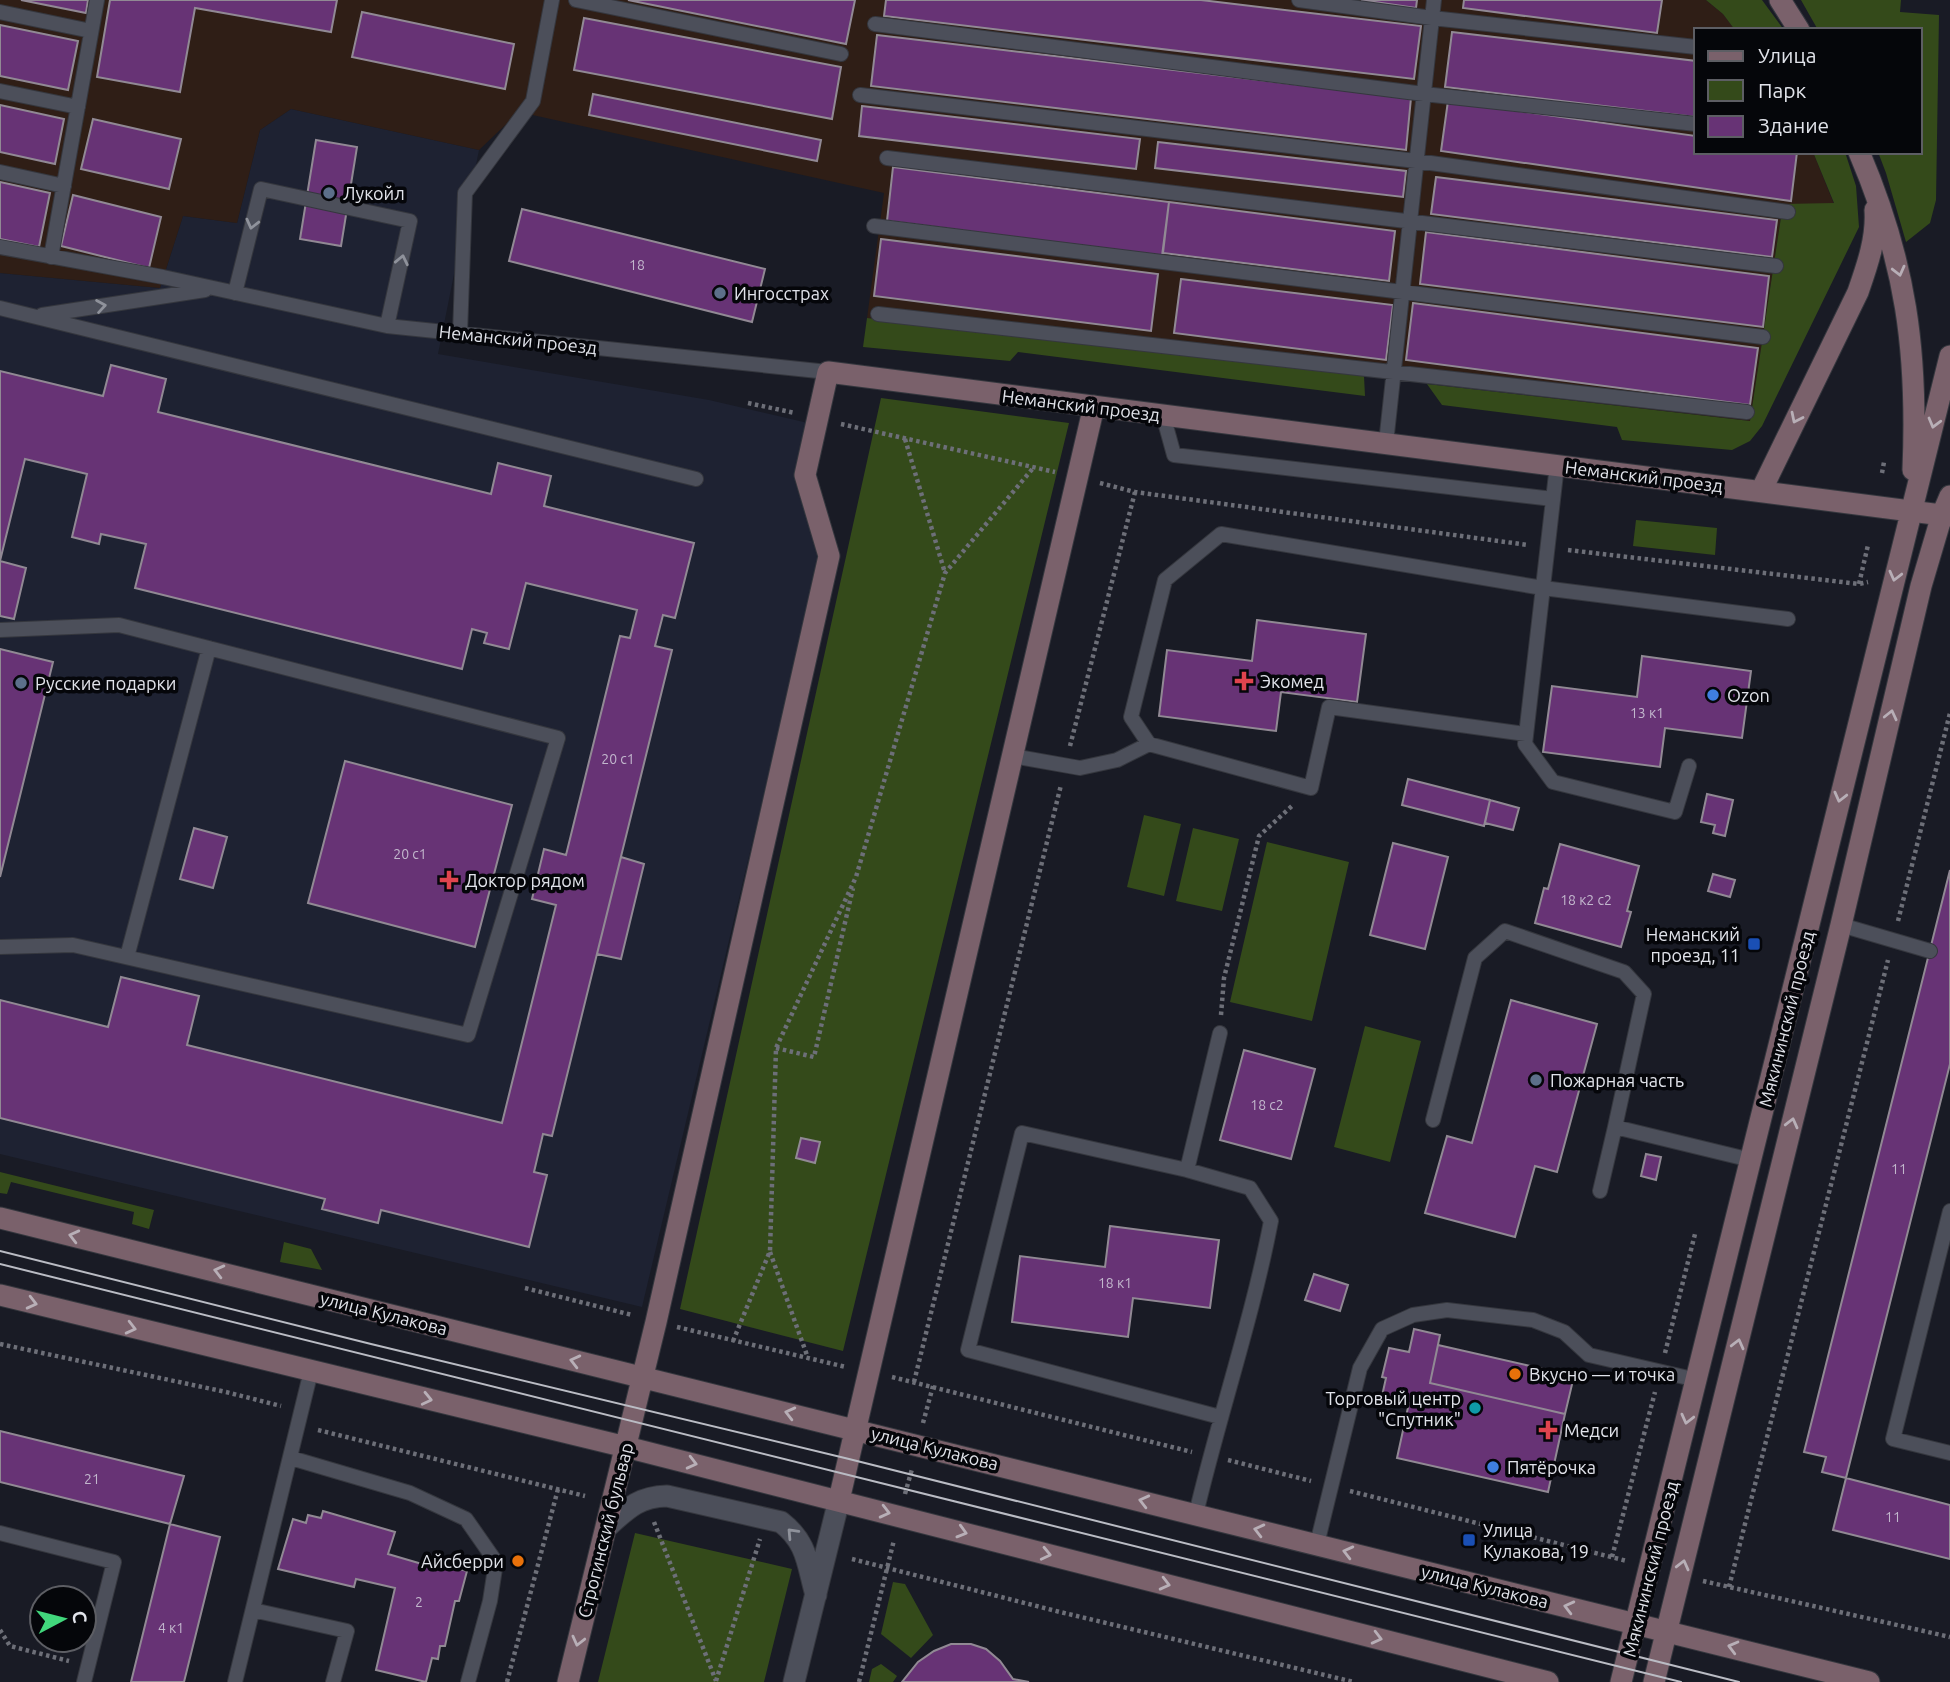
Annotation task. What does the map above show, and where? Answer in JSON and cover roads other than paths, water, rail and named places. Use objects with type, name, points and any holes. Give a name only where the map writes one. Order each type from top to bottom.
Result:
[{"type":"main road","points":[[1780,0],[1798,28]]},
{"type":"main road","points":[[1860,154],[1872,182],[1899,269],[1909,319],[1914,365],[1915,427],[1911,510]]},
{"type":"main road","points":[[1761,491],[1868,265],[1876,225],[1872,182]]},
{"type":"main road","name":"Мякининский проезд","points":[[1621,1682],[1950,356]]},
{"type":"main road","name":"Неманский проезд","points":[[828,372],[1911,510],[1947,509]]},
{"type":"main road","name":"Строгинский бульвар","points":[[568,1682],[626,1447],[829,556],[805,475],[828,372]]},
{"type":"main road","points":[[839,1500],[1094,406]]},
{"type":"main road","name":"Мякининский проезд","points":[[1654,1682],[1841,925],[1921,586],[1947,509]]},
{"type":"main road","name":"улица Кулакова","points":[[0,1218],[1869,1682]]},
{"type":"main road","points":[[0,1295],[839,1500],[994,1542],[1548,1682]]},
{"type":"street","points":[[607,1527],[630,1506],[649,1497],[667,1496],[781,1522],[795,1533],[803,1547],[816,1595]]},
{"type":"street","points":[[794,1682],[839,1500]]},
{"type":"lane","points":[[51,257],[97,0]]},
{"type":"lane","points":[[460,334],[465,193],[533,101],[552,0]]},
{"type":"lane","points":[[576,0],[841,54]]},
{"type":"lane","points":[[1299,0],[1432,18],[1694,47]]},
{"type":"lane","points":[[1386,443],[1434,0]]},
{"type":"lane","points":[[0,12],[91,31]]},
{"type":"lane","points":[[875,24],[1424,94],[1694,124]]},
{"type":"lane","points":[[0,91],[78,107]]},
{"type":"lane","points":[[860,95],[1416,162],[1788,212]]},
{"type":"lane","points":[[887,158],[1776,266]]},
{"type":"lane","points":[[0,172],[64,186]]},
{"type":"lane","points":[[235,293],[261,189],[410,222],[387,326]]},
{"type":"lane","points":[[874,226],[1763,337]]},
{"type":"lane","name":"Неманский проезд","points":[[0,247],[163,277],[387,326],[828,372]]},
{"type":"lane","points":[[33,317],[214,289]]},
{"type":"lane","points":[[0,309],[696,479]]},
{"type":"lane","points":[[878,314],[1747,412]]},
{"type":"lane","points":[[1163,415],[1174,455],[1553,499]]},
{"type":"lane","points":[[1557,465],[1525,744],[1553,782],[1675,812],[1689,766]]},
{"type":"lane","points":[[1526,734],[1329,706],[1311,788],[1149,744],[1131,717],[1165,580],[1221,534],[1543,587],[1788,619]]},
{"type":"lane","points":[[0,631],[119,625],[558,738],[468,1035],[73,945],[0,947]]},
{"type":"lane","points":[[127,957],[209,648]]},
{"type":"lane","points":[[1013,755],[1080,768],[1117,760],[1149,744]]},
{"type":"lane","points":[[1841,925],[1930,951]]},
{"type":"lane","points":[[1433,1120],[1475,958],[1505,931],[1624,972],[1644,993],[1600,1191]]},
{"type":"lane","points":[[1187,1170],[1220,1033]]},
{"type":"lane","points":[[1615,1127],[1751,1160]]},
{"type":"lane","points":[[1196,1514],[1220,1417],[1260,1278],[1272,1221],[1250,1188],[1187,1170],[1022,1133],[968,1350],[1220,1417]]},
{"type":"lane","points":[[1950,1211],[1893,1439],[1950,1453]]},
{"type":"lane","points":[[1317,1544],[1360,1368],[1382,1329],[1413,1315],[1447,1310],[1534,1320],[1564,1332],[1589,1355],[1697,1380]]},
{"type":"lane","points":[[235,1682],[311,1371]]},
{"type":"lane","points":[[291,1458],[410,1493],[466,1519],[496,1563],[490,1601],[468,1682]]},
{"type":"lane","points":[[0,1533],[114,1562],[84,1682]]},
{"type":"lane","points":[[253,1610],[347,1631],[333,1682]]},
{"type":"tram line","points":[[0,1251],[849,1459],[1739,1682]]},
{"type":"tram line","points":[[0,1264],[1681,1682]]},
{"type":"place","name":"Лукойл","points":[[329,193]]},
{"type":"place","name":"Ингосстрах","points":[[720,293]]},
{"type":"place","name":"Экомед","points":[[1244,681]]},
{"type":"place","name":"Русские подарки","points":[[21,683]]},
{"type":"place","name":"Ozon","points":[[1713,695]]},
{"type":"place","name":"Доктор рядом","points":[[449,880]]},
{"type":"place","name":"Неманский проезд, 11","points":[[1754,944]]},
{"type":"place","name":"Пожарная часть","points":[[1536,1080]]},
{"type":"place","name":"Вкусно — и точка","points":[[1515,1374]]},
{"type":"place","name":"Торговый центр \"Спутник\"","points":[[1475,1408]]},
{"type":"place","name":"Медси","points":[[1548,1430]]},
{"type":"place","name":"Пятёрочка","points":[[1493,1467]]},
{"type":"place","name":"Улица Кулакова, 19","points":[[1469,1540]]},
{"type":"place","name":"Айсберри","points":[[518,1561]]}]
